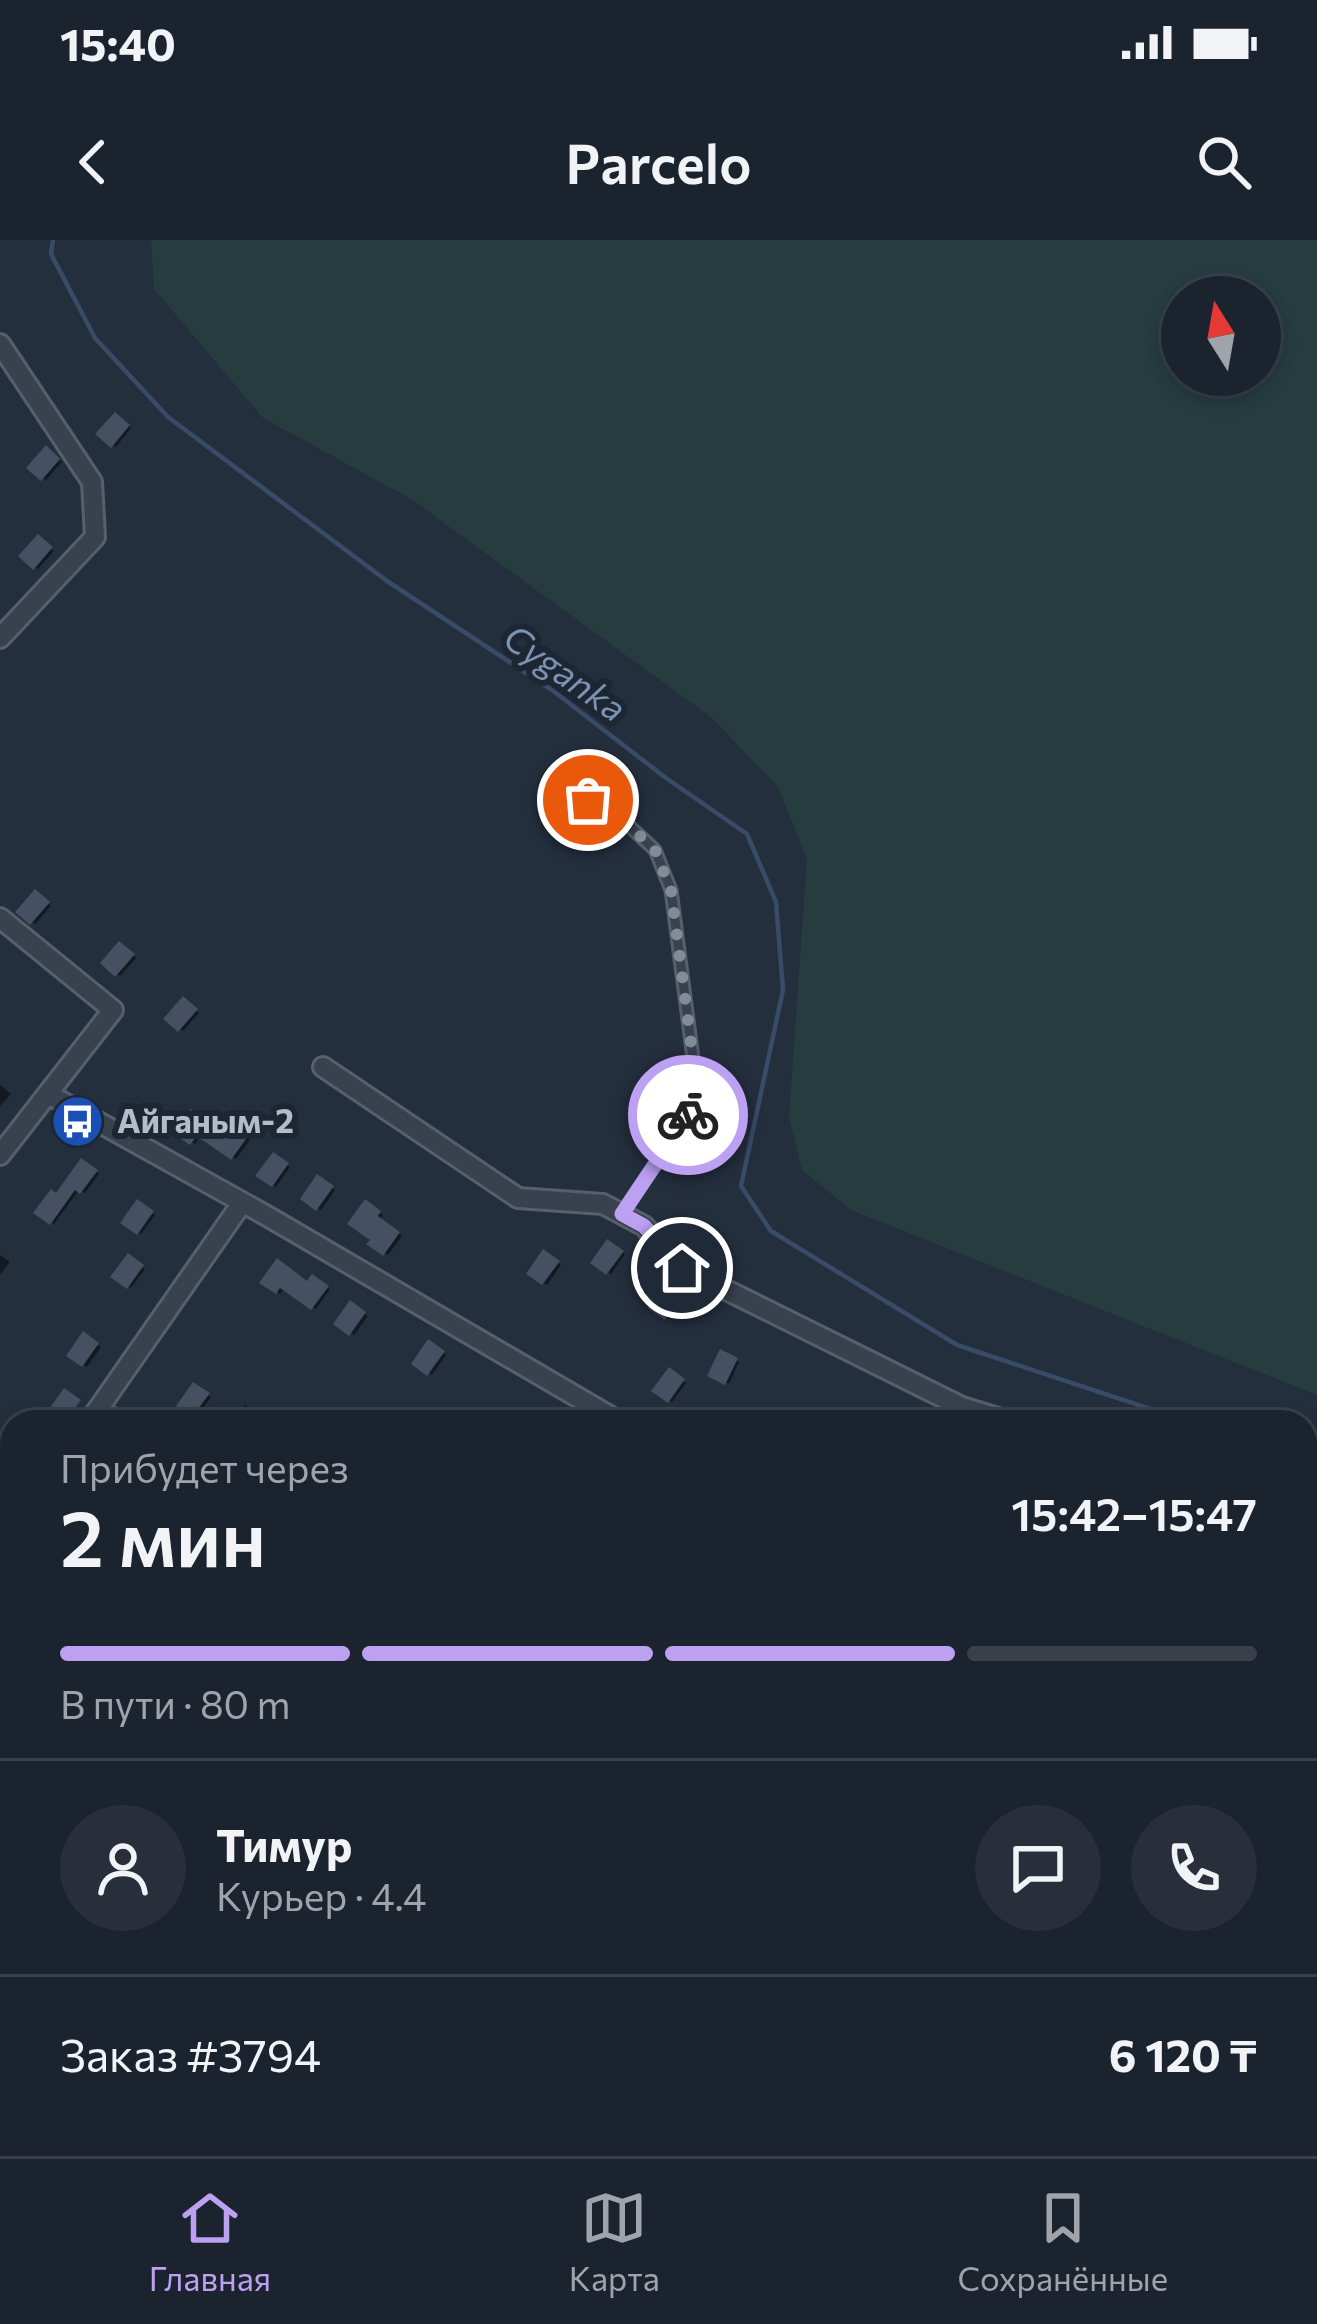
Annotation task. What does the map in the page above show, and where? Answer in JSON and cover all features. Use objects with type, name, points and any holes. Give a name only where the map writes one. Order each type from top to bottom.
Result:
[{"type":"street","points":[[0,344],[92,482],[95,536],[0,638]]},
{"type":"street","points":[[0,918],[113,1010],[0,1155]]},
{"type":"street","points":[[322,1067],[518,1198],[603,1204],[644,1226],[682,1268],[972,1410]]},
{"type":"street","points":[[47,1094],[599,1410]]},
{"type":"street","points":[[97,1410],[242,1203]]},
{"type":"lane","points":[[568,815],[588,800],[610,808],[655,850],[671,890],[696,1082],[694,1108],[622,1214]]},
{"type":"green space","points":[[151,240],[1317,240],[1317,1395],[851,1210],[802,1170],[789,1117],[807,859],[778,787],[711,717],[411,499],[263,418],[154,289]]},
{"type":"building","points":[[115,412],[130,425],[111,448],[95,434]]},
{"type":"building","points":[[46,445],[60,459],[41,481],[26,468]]},
{"type":"building","points":[[38,534],[53,547],[33,570],[18,556]]},
{"type":"building","points":[[35,889],[50,902],[30,925],[15,912]]},
{"type":"building","points":[[119,941],[135,954],[115,977],[100,963]]},
{"type":"building","points":[[183,996],[198,1009],[178,1032],[163,1019]]},
{"type":"building","points":[[191,1109],[225,1134],[232,1124],[248,1136],[231,1160],[197,1136],[190,1145],[173,1133]]},
{"type":"building","points":[[273,1152],[289,1163],[272,1187],[255,1176]]},
{"type":"building","points":[[81,1158],[98,1170],[80,1194],[75,1190],[50,1225],[33,1213],[51,1189],[56,1193]]},
{"type":"building","points":[[317,1174],[334,1186],[316,1211],[300,1199]]},
{"type":"building","points":[[137,1199],[154,1211],[137,1235],[120,1223]]},
{"type":"building","points":[[365,1199],[400,1232],[383,1256],[347,1224]]},
{"type":"building","points":[[607,1239],[624,1251],[606,1275],[590,1263]]},
{"type":"building","points":[[543,1249],[560,1261],[542,1285],[526,1274]]},
{"type":"building","points":[[128,1253],[144,1265],[127,1289],[110,1277]]},
{"type":"building","points":[[277,1258],[307,1281],[312,1274],[329,1286],[311,1310],[280,1288],[276,1294],[259,1283]]},
{"type":"building","points":[[666,1284],[682,1296],[665,1320],[648,1308]]},
{"type":"building","points":[[350,1300],[366,1312],[349,1336],[333,1324]]},
{"type":"building","points":[[83,1331],[99,1343],[82,1367],[66,1356]]},
{"type":"building","points":[[428,1339],[445,1351],[427,1376],[411,1364]]},
{"type":"building","points":[[720,1349],[738,1358],[725,1385],[707,1376]]},
{"type":"building","points":[[669,1367],[685,1379],[668,1403],[651,1391]]},
{"type":"building","points":[[193,1382],[210,1393],[197,1410],[176,1406]]},
{"type":"building","points":[[64,1388],[81,1400],[74,1410],[48,1410]]},
{"type":"waterway","name":"Cyganka","points":[[53,240],[51,254],[95,338],[168,417],[387,581],[552,690],[747,834],[776,902],[783,990],[741,1186],[771,1231],[957,1345],[1154,1410]]},
{"type":"way so far","points":[[588,800],[610,808],[655,850],[671,890],[696,1082],[694,1108],[688,1115]]},
{"type":"place","name":"Айганым-2","points":[[78,1121]]},
{"type":"route","points":[[682,1268],[644,1226],[622,1214],[688,1115]]}]
